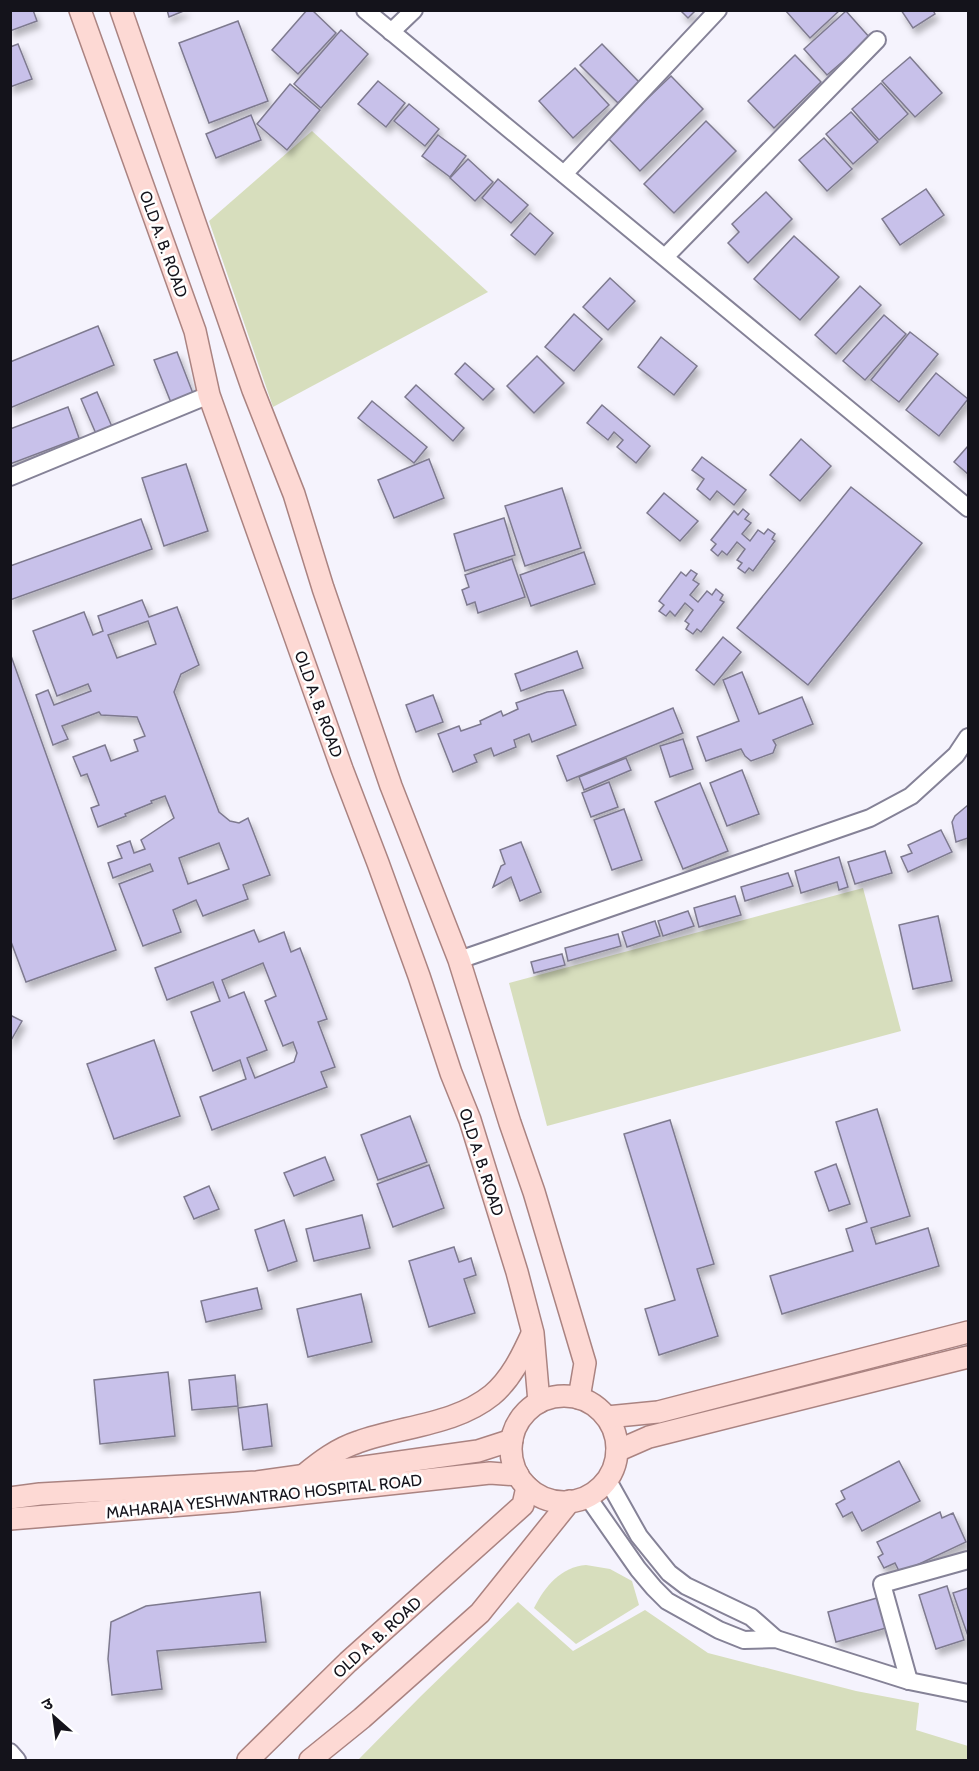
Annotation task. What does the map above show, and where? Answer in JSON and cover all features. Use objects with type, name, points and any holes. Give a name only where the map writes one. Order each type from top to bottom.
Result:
[{"type":"main road","name":"OLD A. B. ROAD","points":[[80,10],[195,331],[209,395],[334,748],[378,863],[451,1073],[470,1120],[517,1272],[533,1333],[539,1402]]},
{"type":"main road","points":[[121,10],[253,390],[294,494],[323,588],[391,786],[459,960],[534,1192],[585,1363],[579,1398]]},
{"type":"main road","points":[[607,1417],[658,1412],[969,1332]]},
{"type":"main road","points":[[303,1475],[328,1455],[358,1442],[456,1416],[491,1396],[516,1368],[533,1333]]},
{"type":"main road","points":[[617,1451],[649,1437],[969,1357]]},
{"type":"main road","points":[[310,1761],[480,1613],[579,1499],[601,1486],[607,1479],[615,1464],[617,1451],[615,1433],[607,1417],[594,1406],[579,1398],[559,1396],[539,1402],[521,1418],[515,1429],[512,1440],[512,1458],[522,1481],[539,1496],[555,1501],[579,1499]]},
{"type":"main road","name":"MAHARAJA YESHWANTRAO HOSPITAL ROAD","points":[[10,1498],[40,1494],[257,1482],[478,1451],[512,1440]]},
{"type":"main road","name":"MAHARAJA YESHWANTRAO HOSPITAL ROAD","points":[[10,1519],[232,1501],[490,1473],[522,1481]]},
{"type":"main road","name":"OLD A. B. ROAD","points":[[248,1761],[348,1662],[523,1505],[522,1481]]},
{"type":"street","points":[[365,10],[969,508]]},
{"type":"street","points":[[391,32],[414,10]]},
{"type":"street","points":[[564,174],[718,10]]},
{"type":"street","points":[[665,257],[878,40]]},
{"type":"street","points":[[10,477],[209,395]]},
{"type":"street","points":[[459,960],[870,818],[910,796],[956,755],[969,737]]},
{"type":"street","points":[[607,1479],[639,1536],[669,1573],[686,1586],[751,1617],[776,1640]]},
{"type":"street","points":[[579,1499],[667,1601],[719,1630],[744,1640],[776,1640],[909,1681],[969,1693]]},
{"type":"street","points":[[909,1681],[882,1584],[969,1560]]},
{"type":"street","points":[[10,1752],[17,1761]]},
{"type":"green space","points":[[312,131],[488,292],[273,407],[209,221]]},
{"type":"green space","points":[[863,888],[901,1031],[547,1126],[509,983]]},
{"type":"green space","points":[[586,1565],[610,1569],[632,1581],[639,1605],[576,1644],[534,1608],[543,1592],[561,1574],[569,1569]]},
{"type":"green space","points":[[518,1602],[573,1651],[645,1610],[708,1653],[856,1691],[919,1703],[916,1730],[968,1746],[968,1760],[358,1760]]},
{"type":"building","points":[[10,10],[33,10],[37,21],[10,31]]},
{"type":"building","points":[[167,10],[186,10],[169,17]]},
{"type":"building","points":[[307,10],[312,10],[336,33],[298,74],[272,50]]},
{"type":"building","points":[[680,10],[696,10],[688,18]]},
{"type":"building","points":[[785,10],[840,10],[810,38]]},
{"type":"building","points":[[901,10],[933,10],[935,14],[913,28]]},
{"type":"building","points":[[846,11],[870,38],[827,75],[804,49]]},
{"type":"building","points":[[238,21],[268,101],[209,123],[179,43]]},
{"type":"building","points":[[341,30],[368,54],[321,108],[294,84]]},
{"type":"building","points":[[18,44],[32,79],[10,87],[10,47]]},
{"type":"building","points":[[602,44],[639,82],[618,103],[580,65]]},
{"type":"building","points":[[795,55],[821,82],[774,128],[748,101]]},
{"type":"building","points":[[910,57],[942,93],[915,117],[882,81]]},
{"type":"building","points":[[575,68],[609,105],[573,138],[539,101]]},
{"type":"building","points":[[671,76],[703,109],[640,171],[607,137]]},
{"type":"building","points":[[378,81],[405,103],[386,127],[358,104]]},
{"type":"building","points":[[881,83],[908,114],[879,140],[852,109]]},
{"type":"building","points":[[290,84],[320,110],[287,150],[257,124]]},
{"type":"building","points":[[409,104],[439,129],[425,146],[394,121]]},
{"type":"building","points":[[851,112],[878,142],[853,164],[826,134]]},
{"type":"building","points":[[251,115],[261,140],[216,158],[206,134]]},
{"type":"building","points":[[706,121],[736,151],[674,213],[644,184]]},
{"type":"building","points":[[438,135],[466,156],[450,177],[422,156]]},
{"type":"building","points":[[824,138],[852,169],[827,191],[799,160]]},
{"type":"building","points":[[468,159],[493,182],[475,201],[450,178]]},
{"type":"building","points":[[498,179],[528,205],[511,223],[482,198]]},
{"type":"building","points":[[926,189],[944,215],[900,245],[882,219]]},
{"type":"building","points":[[766,192],[792,219],[748,263],[728,243],[739,232],[732,224]]},
{"type":"building","points":[[530,213],[553,233],[535,255],[511,235]]},
{"type":"building","points":[[794,236],[839,277],[800,320],[754,279]]},
{"type":"building","points":[[610,278],[635,301],[608,330],[583,307]]},
{"type":"building","points":[[860,286],[881,305],[836,354],[815,335]]},
{"type":"building","points":[[574,314],[602,339],[574,371],[545,347]]},
{"type":"building","points":[[884,315],[906,334],[865,380],[843,361]]},
{"type":"building","points":[[98,326],[114,365],[10,408],[10,362]]},
{"type":"building","points":[[910,332],[938,354],[899,402],[871,380]]},
{"type":"building","points":[[661,337],[697,366],[674,395],[638,367]]},
{"type":"building","points":[[177,352],[194,396],[172,405],[154,360]]},
{"type":"building","points":[[537,356],[564,383],[534,413],[507,386]]},
{"type":"building","points":[[465,363],[494,389],[483,400],[455,374]]},
{"type":"building","points":[[936,373],[968,399],[939,436],[906,410]]},
{"type":"building","points":[[416,385],[464,428],[453,441],[405,397]]},
{"type":"building","points":[[97,392],[113,429],[97,436],[81,399]]},
{"type":"building","points":[[372,401],[427,447],[414,463],[358,418]]},
{"type":"building","points":[[602,405],[650,446],[636,463],[617,447],[623,440],[614,432],[608,440],[587,423]]},
{"type":"building","points":[[68,407],[79,438],[10,464],[10,429]]},
{"type":"building","points":[[801,439],[831,466],[800,501],[770,475]]},
{"type":"building","points":[[968,446],[968,474],[954,462]]},
{"type":"building","points":[[702,457],[746,490],[734,505],[717,491],[710,500],[697,489],[704,479],[692,470]]},
{"type":"building","points":[[429,459],[444,498],[394,518],[378,480]]},
{"type":"building","points":[[186,464],[208,531],[164,546],[142,478]]},
{"type":"building","points":[[851,487],[922,543],[808,685],[737,628]]},
{"type":"building","points":[[562,488],[581,548],[525,566],[505,506]]},
{"type":"building","points":[[664,493],[698,521],[680,541],[647,513]]},
{"type":"building","points":[[743,509],[749,514],[745,519],[751,523],[742,534],[750,541],[758,530],[764,534],[768,529],[775,534],[772,539],[775,541],[753,571],[749,568],[745,573],[738,568],[742,563],[737,560],[745,549],[737,542],[727,555],[722,551],[718,556],[711,550],[716,544],[711,540],[734,511],[738,515]]},
{"type":"building","points":[[504,518],[515,555],[465,571],[454,534]]},
{"type":"building","points":[[141,519],[152,549],[10,600],[10,566]]},
{"type":"building","points":[[584,552],[595,584],[531,606],[520,575]]},
{"type":"building","points":[[512,559],[525,597],[478,613],[475,602],[467,605],[462,590],[469,587],[465,575]]},
{"type":"building","points":[[691,570],[697,574],[693,580],[699,584],[690,595],[698,602],[707,591],[712,595],[716,589],[723,595],[720,600],[724,602],[701,632],[697,629],[693,634],[686,629],[689,624],[685,621],[693,610],[685,603],[675,616],[670,611],[666,616],[659,611],[664,605],[659,601],[681,572],[686,576]]},
{"type":"building","points":[[142,600],[149,617],[177,607],[199,665],[181,674],[174,692],[219,812],[230,821],[239,823],[248,818],[270,875],[243,885],[248,899],[203,916],[196,900],[173,910],[181,932],[143,946],[119,884],[153,871],[150,864],[113,878],[108,863],[122,858],[117,846],[130,841],[134,853],[145,849],[141,840],[174,818],[165,796],[98,827],[91,808],[99,805],[87,774],[81,776],[73,757],[105,745],[111,761],[138,751],[134,740],[145,736],[137,717],[101,715],[99,712],[62,726],[68,739],[53,745],[36,695],[48,690],[54,705],[91,691],[88,684],[57,696],[33,631],[84,612],[93,635],[103,631],[98,616]],"holes":[[[148,621],[156,644],[117,658],[108,635]],[[219,843],[229,869],[188,884],[179,858]]]},
{"type":"building","points":[[723,637],[741,652],[714,685],[696,670]]},
{"type":"building","points":[[577,651],[583,668],[521,691],[515,674]]},
{"type":"building","points":[[10,653],[116,950],[26,982],[10,939]]},
{"type":"building","points":[[742,672],[759,714],[802,697],[813,724],[773,740],[776,745],[773,753],[751,761],[741,749],[706,761],[697,737],[739,721],[723,680]]},
{"type":"building","points":[[563,690],[576,725],[532,742],[529,734],[514,740],[516,747],[494,756],[491,748],[474,755],[477,762],[453,772],[438,734],[459,726],[461,731],[481,724],[480,721],[501,711],[503,716],[518,709],[516,703],[547,692]]},
{"type":"building","points":[[433,695],[443,722],[416,732],[406,705]]},
{"type":"building","points":[[673,708],[683,733],[567,781],[557,756]]},
{"type":"building","points":[[683,739],[693,769],[670,777],[660,746]]},
{"type":"building","points":[[626,758],[631,770],[584,790],[579,777]]},
{"type":"building","points":[[742,770],[759,814],[727,826],[710,783]]},
{"type":"building","points":[[609,782],[618,807],[591,817],[582,793]]},
{"type":"building","points":[[700,783],[728,851],[683,869],[655,802]]},
{"type":"building","points":[[968,805],[968,838],[956,842],[952,822],[955,816]]},
{"type":"building","points":[[624,809],[642,860],[612,870],[594,820]]},
{"type":"building","points":[[941,830],[952,852],[908,872],[901,857],[912,853],[908,845]]},
{"type":"building","points":[[521,842],[541,892],[520,901],[511,877],[493,887],[501,866],[505,864],[500,850]]},
{"type":"building","points":[[885,851],[892,873],[855,884],[848,862]]},
{"type":"building","points":[[839,857],[848,887],[839,890],[837,882],[801,893],[795,871]]},
{"type":"building","points":[[788,873],[793,886],[745,901],[741,887]]},
{"type":"building","points":[[735,896],[741,915],[699,927],[694,908]]},
{"type":"building","points":[[688,911],[694,926],[663,936],[658,921]]},
{"type":"building","points":[[938,916],[952,981],[913,989],[899,925]]},
{"type":"building","points":[[655,921],[660,936],[627,947],[622,932]]},
{"type":"building","points":[[254,930],[259,942],[284,932],[291,952],[300,948],[327,1019],[318,1022],[335,1067],[321,1072],[327,1087],[212,1130],[200,1097],[246,1079],[240,1060],[213,1071],[191,1012],[220,1001],[213,982],[167,1000],[155,968]],"holes":[[[263,963],[276,996],[265,1001],[283,1046],[293,1042],[297,1053],[294,1062],[255,1078],[247,1058],[267,1050],[244,992],[229,998],[222,980]]]},
{"type":"building","points":[[618,934],[621,946],[568,961],[565,948]]},
{"type":"building","points":[[562,954],[565,965],[534,973],[531,962]]},
{"type":"building","points":[[10,1015],[22,1021],[10,1042]]},
{"type":"building","points":[[154,1040],[180,1116],[114,1139],[87,1064]]},
{"type":"building","points":[[877,1109],[910,1216],[871,1228],[876,1244],[928,1228],[939,1266],[782,1314],[770,1276],[853,1251],[846,1229],[867,1222],[836,1122]]},
{"type":"building","points":[[410,1116],[427,1162],[378,1180],[361,1135]]},
{"type":"building","points":[[670,1120],[714,1264],[697,1269],[718,1336],[659,1355],[645,1309],[675,1300],[624,1134]]},
{"type":"building","points":[[325,1157],[334,1180],[294,1196],[284,1173]]},
{"type":"building","points":[[836,1164],[850,1204],[829,1211],[815,1172]]},
{"type":"building","points":[[429,1165],[444,1208],[393,1227],[377,1184]]},
{"type":"building","points":[[209,1186],[219,1209],[194,1219],[184,1197]]},
{"type":"building","points":[[362,1215],[370,1248],[314,1261],[306,1229]]},
{"type":"building","points":[[284,1220],[297,1261],[268,1271],[255,1230]]},
{"type":"building","points":[[454,1247],[459,1262],[471,1258],[476,1275],[464,1279],[475,1313],[429,1327],[409,1261]]},
{"type":"building","points":[[257,1288],[262,1309],[206,1322],[201,1301]]},
{"type":"building","points":[[361,1294],[372,1342],[308,1357],[297,1309]]},
{"type":"building","points":[[168,1372],[175,1436],[100,1444],[94,1380]]},
{"type":"building","points":[[235,1375],[238,1406],[192,1410],[189,1380]]},
{"type":"building","points":[[267,1404],[272,1446],[243,1450],[238,1408]]},
{"type":"building","points":[[899,1461],[920,1501],[862,1531],[852,1512],[843,1517],[836,1504],[845,1499],[841,1491]]},
{"type":"building","points":[[940,1512],[942,1518],[953,1513],[966,1542],[900,1573],[895,1563],[884,1568],[878,1557],[883,1554],[877,1542]]},
{"type":"building","points":[[947,1586],[964,1640],[936,1649],[919,1595]]},
{"type":"building","points":[[968,1588],[968,1636],[953,1593]]},
{"type":"building","points":[[260,1592],[266,1642],[157,1651],[162,1689],[112,1695],[108,1659],[111,1622],[146,1606]]},
{"type":"building","points":[[877,1598],[886,1628],[836,1642],[828,1612]]}]
